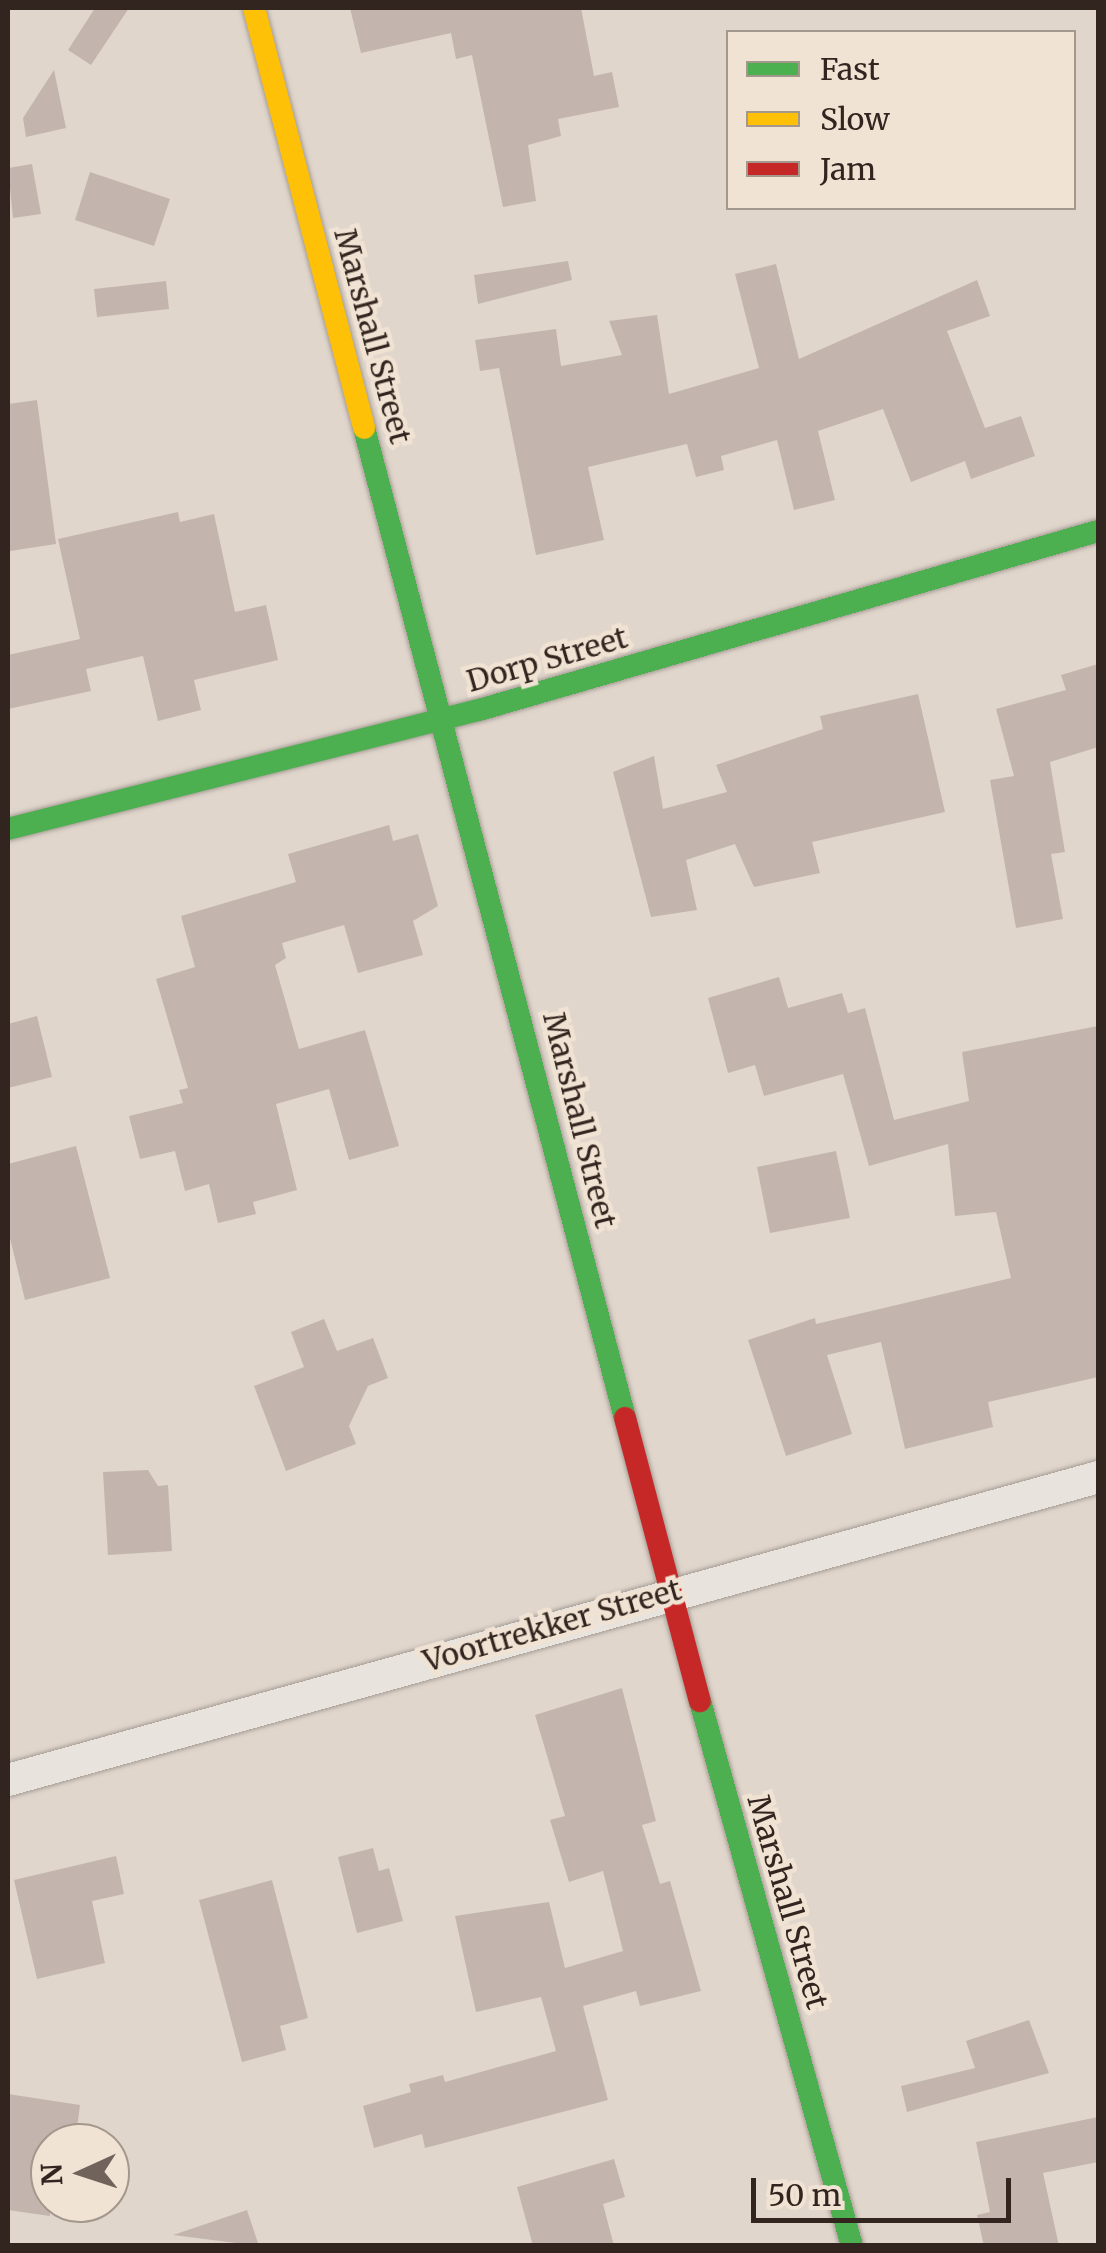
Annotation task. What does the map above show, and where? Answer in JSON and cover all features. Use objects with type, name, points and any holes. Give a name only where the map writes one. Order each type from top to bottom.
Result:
[{"type":"street","name":"Marshall Street","points":[[254,8],[445,719],[670,1591],[852,2246]]},
{"type":"street","name":"Dorp Street","points":[[8,830],[445,719],[1098,531]]},
{"type":"street","name":"Voortrekker Street","points":[[8,1780],[670,1591],[1098,1477]]},
{"type":"building","points":[[95,8],[129,8],[91,65],[68,50]]},
{"type":"building","points":[[350,8],[581,8],[594,76],[612,72],[619,107],[558,119],[561,136],[528,145],[536,201],[503,207],[472,55],[456,59],[451,33],[361,53]]},
{"type":"building","points":[[54,70],[66,128],[26,137],[23,118]]},
{"type":"building","points":[[32,164],[41,214],[13,218],[8,168]]},
{"type":"building","points":[[90,172],[170,199],[154,246],[75,220]]},
{"type":"building","points":[[568,261],[572,280],[478,304],[474,275]]},
{"type":"building","points":[[776,264],[799,359],[977,280],[990,316],[947,331],[985,428],[1021,416],[1035,456],[971,479],[965,461],[911,482],[883,409],[818,431],[835,500],[794,510],[777,440],[721,456],[724,470],[696,477],[687,444],[588,467],[604,540],[536,555],[499,368],[480,371],[475,340],[556,329],[561,366],[622,355],[609,321],[657,315],[669,394],[759,368],[735,274]]},
{"type":"building","points":[[166,281],[169,309],[97,317],[94,289]]},
{"type":"building","points":[[37,400],[56,544],[10,551],[8,404]]},
{"type":"building","points":[[178,512],[180,522],[214,514],[235,612],[266,605],[278,660],[194,680],[201,710],[158,721],[143,656],[86,669],[91,691],[8,709],[8,655],[80,639],[58,539]]},
{"type":"building","points":[[1098,664],[1098,747],[1050,762],[1065,852],[1051,854],[1063,919],[1016,928],[990,780],[1014,776],[996,709],[1066,690],[1061,675]]},
{"type":"building","points":[[918,694],[945,812],[812,842],[820,873],[754,887],[735,844],[686,860],[697,910],[651,917],[613,772],[654,756],[663,809],[727,792],[716,765],[823,729],[820,716]]},
{"type":"building","points":[[389,825],[393,841],[418,834],[438,906],[413,921],[423,955],[358,973],[344,925],[282,943],[286,958],[275,965],[299,1049],[365,1030],[399,1146],[349,1160],[329,1089],[276,1104],[297,1190],[253,1202],[256,1214],[218,1223],[209,1184],[185,1191],[175,1151],[140,1159],[129,1116],[183,1103],[179,1090],[188,1088],[156,979],[195,967],[181,916],[296,882],[288,854]]},
{"type":"building","points":[[779,977],[788,1008],[842,993],[848,1013],[865,1008],[894,1120],[969,1101],[962,1052],[1098,1026],[1098,1377],[988,1402],[993,1427],[905,1449],[881,1342],[827,1355],[852,1434],[786,1456],[748,1340],[815,1318],[816,1324],[1011,1278],[996,1212],[955,1216],[948,1144],[869,1166],[843,1074],[764,1096],[755,1065],[728,1073],[708,998]]},
{"type":"building","points":[[37,1016],[52,1077],[8,1088],[8,1024]]},
{"type":"building","points":[[76,1146],[110,1278],[25,1300],[8,1230],[8,1164]]},
{"type":"building","points":[[836,1151],[850,1218],[770,1233],[757,1167]]},
{"type":"building","points":[[324,1319],[337,1351],[373,1338],[388,1378],[368,1386],[349,1426],[356,1444],[286,1471],[254,1386],[304,1367],[291,1332]]},
{"type":"building","points":[[148,1470],[158,1486],[168,1485],[172,1551],[108,1555],[103,1472]]},
{"type":"building","points":[[622,1688],[656,1821],[642,1825],[660,1884],[670,1881],[701,1991],[640,2006],[636,1991],[583,2006],[608,2100],[425,2148],[422,2134],[374,2148],[363,2106],[411,2092],[409,2084],[443,2075],[445,2082],[556,2051],[541,1997],[476,2012],[455,1916],[549,1902],[565,1968],[623,1951],[603,1871],[569,1882],[550,1820],[565,1816],[535,1715]]},
{"type":"building","points":[[373,1848],[379,1871],[389,1868],[403,1921],[357,1933],[338,1857]]},
{"type":"building","points":[[116,1856],[124,1894],[92,1901],[105,1963],[37,1979],[14,1880]]},
{"type":"building","points":[[272,1880],[308,2018],[280,2026],[286,2050],[242,2062],[199,1900]]},
{"type":"building","points":[[1029,2020],[1049,2073],[907,2112],[901,2086],[975,2068],[966,2041]]},
{"type":"building","points":[[8,2094],[80,2105],[78,2123],[30,2123],[30,2213],[8,2210]]},
{"type":"building","points":[[1098,2117],[1098,2162],[1043,2173],[1059,2246],[984,2246],[977,2215],[990,2212],[976,2142]]},
{"type":"building","points":[[614,2159],[625,2197],[603,2204],[614,2246],[533,2246],[517,2187]]},
{"type":"building","points":[[247,2210],[259,2246],[173,2235]]},
{"type":"traffic: fast","points":[[364,428],[625,1418]]},
{"type":"traffic: fast","points":[[8,829],[479,710],[1098,531]]},
{"type":"traffic: fast","points":[[700,1701],[852,2246]]},
{"type":"traffic: slow","points":[[254,8],[364,428]]},
{"type":"traffic: jam","points":[[625,1418],[700,1701]]}]
